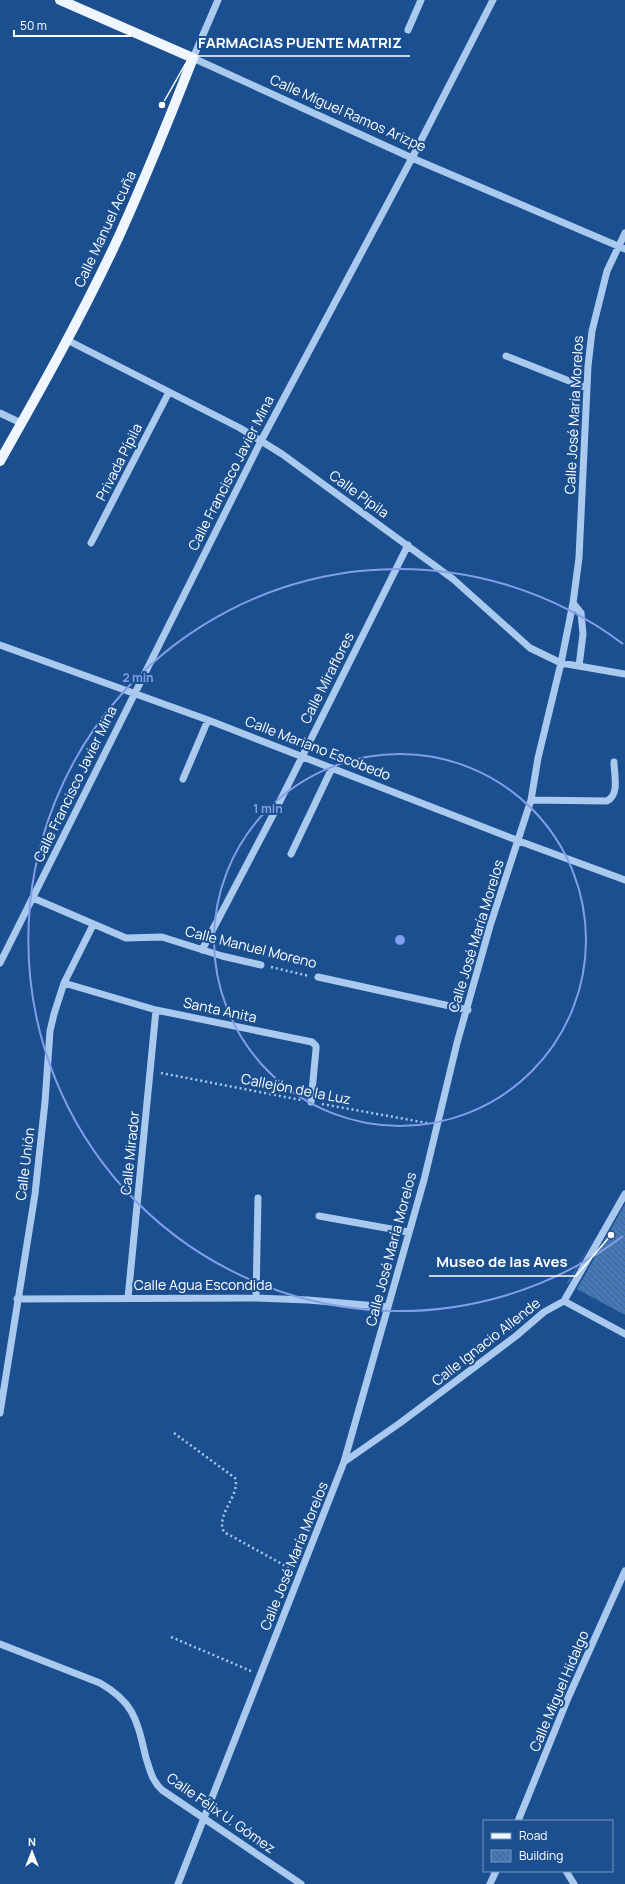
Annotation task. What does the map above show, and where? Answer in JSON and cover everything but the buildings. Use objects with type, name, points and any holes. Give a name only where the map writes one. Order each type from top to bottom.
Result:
[{"type":"main road","name":"Calle Miguel Ramos Arizpe","points":[[67,1],[193,58]]},
{"type":"main road","name":"Calle Manuel Acuña","points":[[0,461],[67,340],[120,235],[193,58]]},
{"type":"street","name":"Calle Manuel Acuña","points":[[193,58],[218,0]]},
{"type":"street","points":[[408,30],[421,0]]},
{"type":"street","name":"Calle Francisco Javier Mina","points":[[0,963],[261,441],[412,158],[493,0]]},
{"type":"street","name":"Calle Miguel Ramos Arizpe","points":[[193,58],[412,158],[621,248]]},
{"type":"street","name":"Calle José María Morelos","points":[[178,1884],[344,1462],[438,1125],[458,1043],[490,926],[519,841],[531,800],[538,758],[561,663],[573,603],[579,558],[587,388],[592,331],[607,271],[621,248],[625,233]]},
{"type":"street","name":"Calle Pípila","points":[[67,340],[234,424],[261,441],[408,545],[453,579],[530,648],[561,663],[625,674]]},
{"type":"street","points":[[506,356],[587,388]]},
{"type":"street","name":"Privada Pípila","points":[[92,543],[170,392]]},
{"type":"street","points":[[0,413],[21,423]]},
{"type":"street","name":"Calle Miraflores","points":[[202,950],[242,875],[408,545]]},
{"type":"street","points":[[573,603],[581,613],[583,634],[579,666]]},
{"type":"street","name":"Calle Mariano Escobedo","points":[[0,645],[208,720],[519,841],[625,880]]},
{"type":"street","points":[[183,779],[208,720]]},
{"type":"street","points":[[531,800],[607,801],[611,799],[615,789],[614,762]]},
{"type":"street","points":[[291,854],[332,768]]},
{"type":"street","name":"Calle Manuel Moreno","points":[[33,898],[126,938],[162,937],[202,950],[261,965]]},
{"type":"street","name":"Calle Unión","points":[[0,1413],[40,1152],[50,1031],[64,983],[93,925]]},
{"type":"street","name":"Calle Manuel Moreno","points":[[318,977],[468,1010]]},
{"type":"street","name":"Santa Anita","points":[[64,983],[156,1010],[312,1042],[316,1046],[316,1049],[311,1102]]},
{"type":"street","name":"Calle Mirador","points":[[128,1298],[156,1010]]},
{"type":"street","points":[[625,1194],[564,1301],[625,1334]]},
{"type":"street","points":[[256,1298],[258,1198]]},
{"type":"street","points":[[319,1216],[408,1232]]},
{"type":"street","name":"Calle Agua Escondida","points":[[17,1299],[256,1298],[308,1300],[388,1307]]},
{"type":"street","name":"Calle Ignacio Allende","points":[[344,1462],[400,1423],[516,1336],[544,1312],[564,1301]]},
{"type":"street","name":"Calle Miguel Hidalgo","points":[[518,1820],[568,1698],[625,1571]]},
{"type":"street","name":"Calle Félix U. Gómez","points":[[0,1644],[100,1683],[114,1691],[131,1709],[137,1722],[154,1783],[162,1790],[301,1884]]},
{"type":"street","points":[[490,1884],[496,1872]]},
{"type":"street","points":[[567,1872],[574,1884]]},
{"type":"path","name":"Calle Manuel Moreno","points":[[261,965],[318,977]]},
{"type":"path","name":"Callejón de la Luz","points":[[151,1072],[438,1125]]},
{"type":"path","points":[[174,1433],[235,1478],[236,1486],[222,1523],[224,1532],[300,1574]]},
{"type":"path","points":[[171,1637],[261,1675]]},
{"type":"place","name":"FARMACIAS PUENTE MATRIZ","points":[[162,105]]},
{"type":"place","name":"Museo de las Aves","points":[[611,1235]]}]
